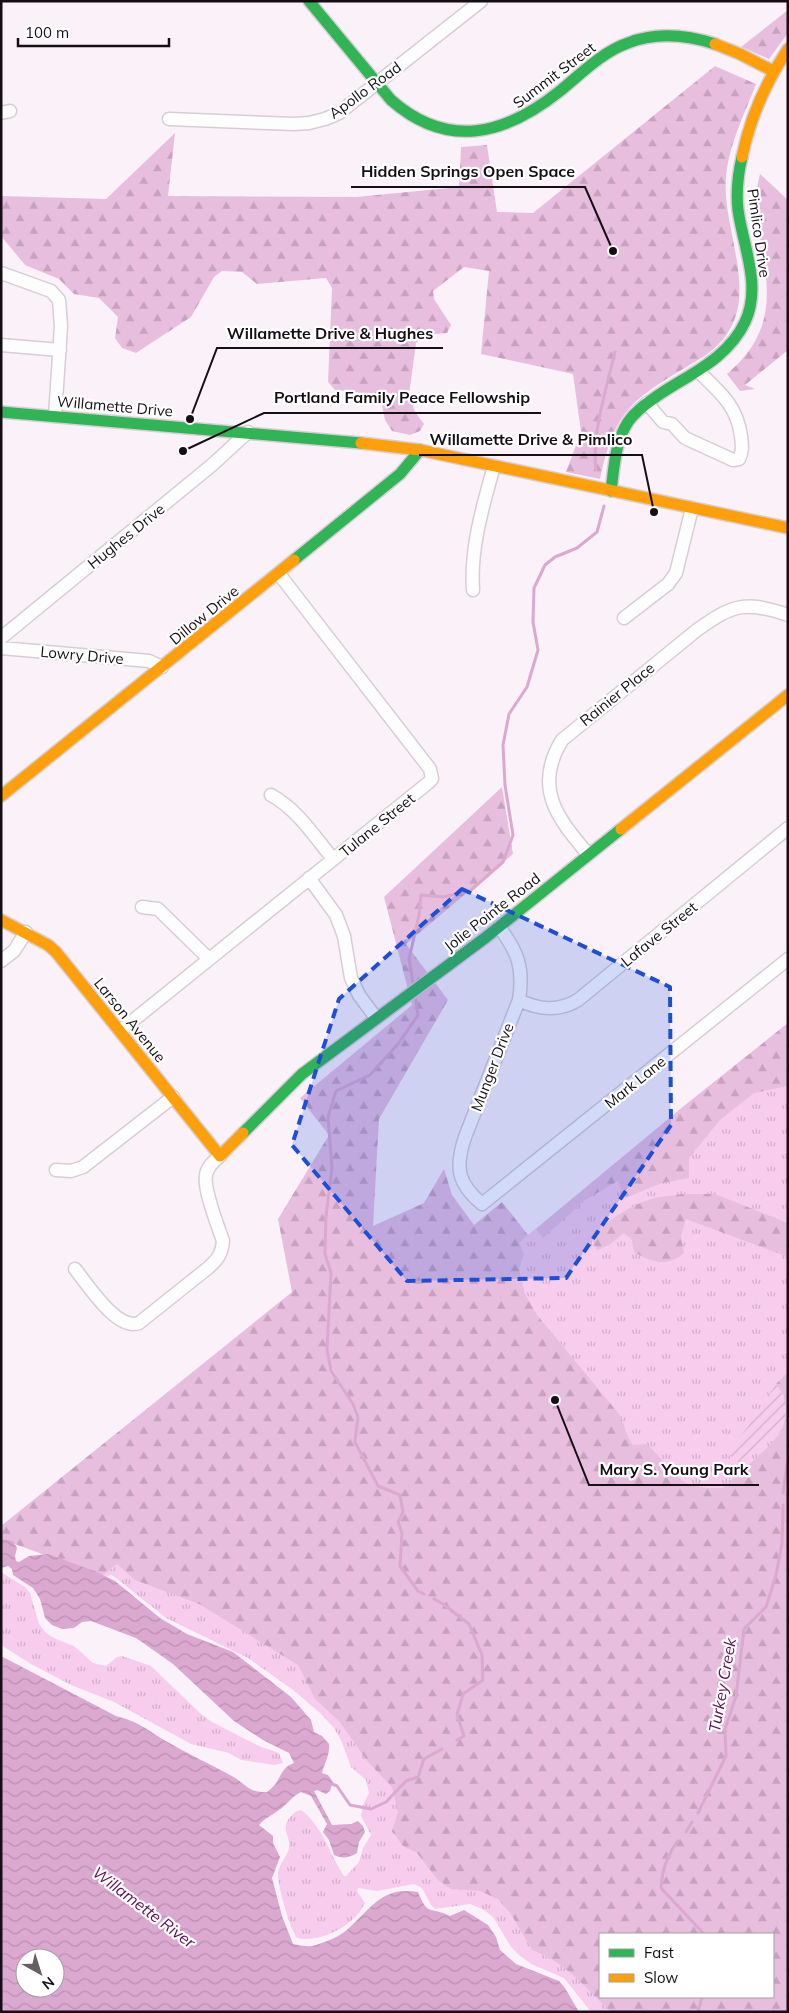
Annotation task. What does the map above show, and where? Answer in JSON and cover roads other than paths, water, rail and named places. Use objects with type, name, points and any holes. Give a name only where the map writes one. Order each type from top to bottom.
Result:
[{"type":"street","name":"Summit Street","points":[[309,1],[399,108],[420,121],[441,129],[466,132],[491,130],[507,126],[524,118],[612,50],[645,38],[673,36],[699,39],[723,47],[773,71]]},
{"type":"street","name":"Apollo Road","points":[[169,119],[309,124],[325,119],[339,112],[377,84],[479,2]]},
{"type":"street","name":"Pimlico Drive","points":[[611,492],[624,432],[628,422],[647,403],[699,372],[719,357],[734,341],[743,326],[749,310],[752,292],[751,276],[738,209],[738,174],[744,147],[773,71],[788,49]]},
{"type":"street","points":[[1,273],[51,291],[59,300],[61,326],[55,416]]},
{"type":"street","points":[[1,345],[60,350]]},
{"type":"street","points":[[647,403],[663,422],[672,424],[685,438],[733,460],[739,459],[742,452],[739,424],[733,409],[699,372]]},
{"type":"street","name":"Willamette Drive","points":[[1,412],[248,432],[420,450],[788,528]]},
{"type":"street","name":"Hughes Drive","points":[[1,638],[138,527],[248,432]]},
{"type":"street","name":"Dillow Drive","points":[[1,796],[279,574],[400,474],[420,450]]},
{"type":"street","points":[[473,590],[474,548],[494,466]]},
{"type":"street","points":[[624,618],[668,584],[676,573],[692,508]]},
{"type":"street","name":"Tulane Street","points":[[120,1032],[428,784],[432,774],[322,627],[279,574]]},
{"type":"street","name":"Rainier Place","points":[[588,854],[566,826],[552,803],[549,792],[550,766],[562,740],[689,636],[720,614],[744,605],[788,615]]},
{"type":"street","name":"Lowry Drive","points":[[1,648],[149,661],[162,667]]},
{"type":"street","name":"Jolie Pointe Road","points":[[220,1156],[302,1074],[499,927],[788,695]]},
{"type":"street","points":[[271,795],[284,802],[295,812],[333,859]]},
{"type":"street","name":"Lafave Street","points":[[519,1000],[527,1004],[549,1009],[564,1007],[578,1000],[788,828]]},
{"type":"street","points":[[310,878],[336,915],[344,936],[351,978],[359,995],[376,1018]]},
{"type":"street","points":[[142,907],[158,909],[209,959]]},
{"type":"street","name":"Larson Avenue","points":[[1,920],[26,932],[52,948],[220,1156]]},
{"type":"street","name":"Munger Drive","points":[[482,1204],[470,1194],[464,1185],[458,1160],[465,1137],[519,1000],[522,976],[521,967],[509,940],[499,927]]},
{"type":"street","points":[[1,960],[14,950],[26,932]]},
{"type":"street","name":"Mark Lane","points":[[482,1204],[788,959]]},
{"type":"street","points":[[56,1170],[71,1171],[83,1167],[173,1097]]},
{"type":"street","points":[[74,1269],[116,1318],[130,1324],[139,1323],[208,1268],[218,1259],[223,1250],[223,1241],[206,1185],[206,1174],[211,1164],[220,1156]]},
{"type":"water","name":"Willamette River","points":[[1,1539],[13,1541],[17,1548],[16,1561],[19,1562],[29,1556],[48,1554],[97,1572],[115,1581],[160,1618],[187,1634],[233,1652],[291,1697],[311,1720],[314,1732],[322,1736],[329,1744],[328,1755],[322,1773],[328,1775],[333,1782],[330,1791],[326,1794],[317,1790],[314,1791],[332,1825],[351,1824],[358,1821],[363,1826],[365,1832],[359,1842],[357,1853],[346,1857],[334,1855],[329,1840],[323,1832],[327,1824],[311,1796],[301,1792],[259,1825],[273,1836],[273,1843],[280,1857],[272,1878],[282,1916],[293,1944],[310,1946],[327,1941],[347,1930],[372,1906],[387,1895],[406,1891],[418,1892],[424,1905],[430,1910],[450,1916],[464,1910],[488,1925],[496,1937],[500,1950],[516,1964],[559,1981],[579,2012],[1,2012],[1,1656],[116,1716],[142,1726],[172,1745],[235,1778],[255,1791],[267,1792],[276,1783],[284,1770],[294,1763],[289,1753],[263,1740],[234,1721],[173,1664],[136,1638],[91,1621],[82,1622],[74,1628],[62,1629],[52,1625],[45,1618],[40,1599],[33,1588],[13,1575],[12,1569],[8,1566],[1,1568]]},
{"type":"waterway","points":[[596,470],[595,457],[598,427],[615,352]]},
{"type":"waterway","points":[[413,983],[409,959],[419,915],[421,895],[443,897],[470,891],[503,862],[513,835],[505,785],[503,745],[509,714],[527,687],[538,650],[533,622],[534,588],[545,565],[555,557],[577,548],[597,532],[604,506]]},
{"type":"waterway","points":[[416,1000],[418,1015],[398,1044],[370,1075],[336,1091],[328,1117],[332,1168],[326,1216],[325,1254],[331,1273],[327,1349],[331,1371],[353,1404],[358,1417],[355,1442],[378,1486],[400,1495],[403,1512],[398,1522],[402,1533],[400,1566],[418,1591],[424,1594]]},
{"type":"waterway","name":"Turkey Creek","points":[[783,1493],[788,1458]]},
{"type":"waterway","name":"Turkey Creek","points":[[698,1813],[726,1756],[725,1729],[736,1696],[744,1629],[766,1607],[776,1575],[782,1544],[783,1505]]},
{"type":"waterway","points":[[434,1599],[469,1624],[482,1655],[483,1680],[463,1694],[457,1715],[464,1736],[457,1740]]},
{"type":"waterway","points":[[332,1784],[337,1786],[350,1805],[371,1809],[386,1802],[406,1781],[418,1777],[424,1759],[442,1749]]},
{"type":"waterway","name":"Turkey Creek","points":[[686,1832],[692,1822]]},
{"type":"waterway","name":"Turkey Creek","points":[[678,1841],[666,1863],[661,1888],[703,1933]]},
{"type":"waterway","name":"Turkey Creek","points":[[698,2012],[702,1998]]},
{"type":"place","name":"Hidden Springs Open Space","points":[[613,251]]},
{"type":"place","name":"Willamette Drive & Hughes","points":[[190,419]]},
{"type":"place","name":"Portland Family Peace Fellowship","points":[[183,451]]},
{"type":"place","name":"Willamette Drive & Pimlico","points":[[654,512]]},
{"type":"place","name":"Mary S. Young Park","points":[[555,1400]]}]
